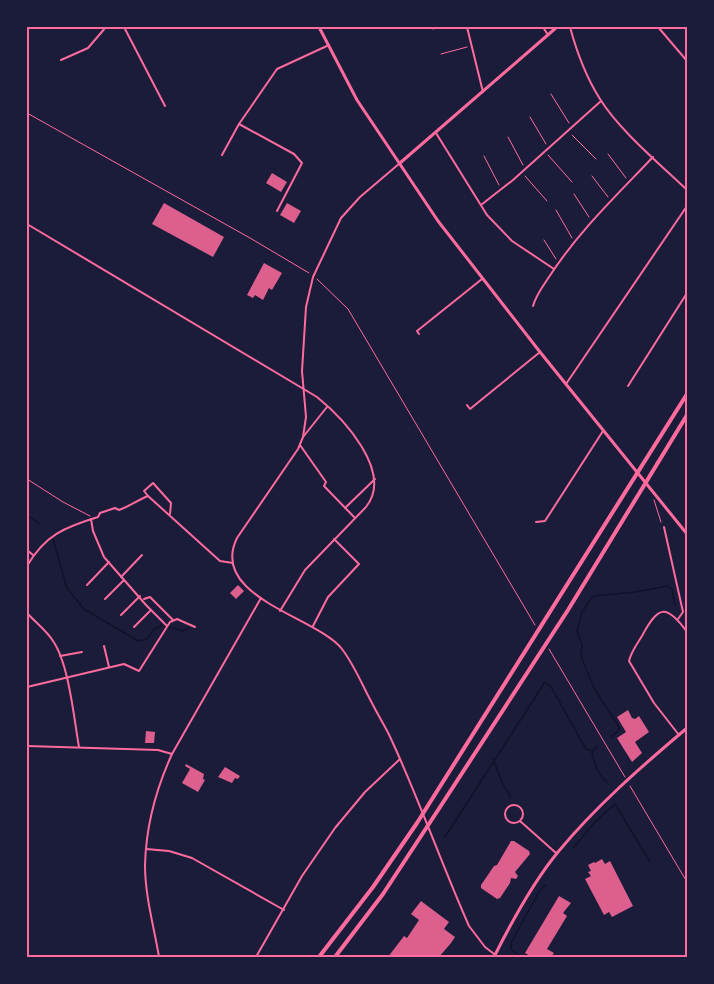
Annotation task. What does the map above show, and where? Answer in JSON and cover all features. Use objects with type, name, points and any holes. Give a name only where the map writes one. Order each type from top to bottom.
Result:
[{"type":"highway","points":[[319,957],[373,887],[417,823],[687,394]]},
{"type":"highway","points":[[335,957],[383,894],[568,610],[687,415]]},
{"type":"street","points":[[61,60],[88,48],[106,27]]},
{"type":"street","points":[[124,27],[165,106]]},
{"type":"street","points":[[320,27],[357,100],[438,221],[687,534]]},
{"type":"street","points":[[467,27],[483,92]]},
{"type":"street","points":[[543,27],[548,35]]},
{"type":"street","points":[[303,438],[306,417],[302,371],[306,307],[314,277],[341,218],[360,197],[557,27]]},
{"type":"street","points":[[570,27],[579,58],[601,101],[687,190]]},
{"type":"street","points":[[658,27],[687,61]]},
{"type":"street","points":[[222,155],[239,124],[277,69],[329,45]]},
{"type":"street","points":[[480,206],[526,170],[601,101]]},
{"type":"street","points":[[239,124],[294,154],[302,164],[276,211]]},
{"type":"street","points":[[436,133],[480,206],[498,228],[512,241],[554,269]]},
{"type":"street","points":[[533,306],[554,269],[574,242],[653,157]]},
{"type":"street","points":[[566,384],[687,206]]},
{"type":"street","points":[[27,224],[304,389],[339,416],[362,449],[375,479],[372,497],[305,570],[280,611]]},
{"type":"street","points":[[420,334],[417,331],[482,279]]},
{"type":"street","points":[[628,386],[687,293]]},
{"type":"street","points":[[467,405],[470,409],[540,352]]},
{"type":"street","points":[[328,406],[303,438],[237,538],[232,554],[233,563],[238,576],[261,598],[332,640],[347,657],[400,759],[469,926],[476,937],[496,956],[518,914],[556,854],[599,807],[687,728]]},
{"type":"street","points":[[536,522],[545,521],[603,431]]},
{"type":"street","points":[[300,445],[326,482],[324,486],[355,518]]},
{"type":"street","points":[[345,508],[375,479]]},
{"type":"street","points":[[170,514],[171,503],[153,483],[144,491],[148,496],[220,561],[233,563]]},
{"type":"street","points":[[27,566],[33,555],[57,532],[98,517],[100,513],[115,507],[119,510],[130,506],[133,502],[148,496]]},
{"type":"street","points":[[91,519],[93,531],[104,557],[167,626]]},
{"type":"street","points":[[664,526],[683,612],[678,619]]},
{"type":"street","points":[[312,627],[328,597],[360,564],[334,539]]},
{"type":"street","points":[[27,550],[33,555]]},
{"type":"street","points":[[105,599],[142,555]]},
{"type":"street","points":[[87,585],[109,562]]},
{"type":"street","points":[[121,615],[140,596]]},
{"type":"street","points":[[142,599],[150,597],[173,620]]},
{"type":"street","points":[[159,957],[147,889],[146,849],[152,808],[172,754],[261,598]]},
{"type":"street","points":[[134,627],[151,610]]},
{"type":"street","points":[[679,735],[654,703],[629,661],[653,617],[663,612],[674,615],[687,632]]},
{"type":"street","points":[[27,613],[53,641],[60,656],[79,747]]},
{"type":"street","points":[[27,687],[124,664],[139,671],[173,620],[177,619],[195,627]]},
{"type":"street","points":[[104,646],[109,667]]},
{"type":"street","points":[[60,656],[82,652]]},
{"type":"street","points":[[27,746],[158,750],[172,754]]},
{"type":"street","points":[[256,957],[302,876],[335,828],[365,792],[400,759]]},
{"type":"street","points":[[520,822],[523,815],[521,809],[515,805],[508,807],[505,813],[507,820],[513,823],[520,822],[556,854]]},
{"type":"street","points":[[146,849],[169,851],[192,858],[284,910]]},
{"type":"path","points":[[433,29],[440,27]]},
{"type":"path","points":[[441,54],[472,46]]},
{"type":"path","points":[[551,94],[570,130],[596,159]]},
{"type":"path","points":[[27,113],[250,238],[327,287],[348,309],[536,627]]},
{"type":"path","points":[[530,117],[547,151],[572,182]]},
{"type":"path","points":[[508,137],[526,170]]},
{"type":"path","points":[[608,154],[629,182]]},
{"type":"path","points":[[484,156],[502,189]]},
{"type":"path","points":[[522,173],[547,201]]},
{"type":"path","points":[[592,176],[611,201]]},
{"type":"path","points":[[574,194],[592,221]]},
{"type":"path","points":[[556,210],[574,242]]},
{"type":"path","points":[[544,240],[559,263]]},
{"type":"path","points":[[27,479],[63,502],[84,512],[91,519]]},
{"type":"path","points":[[660,501],[657,503],[653,500],[664,526]]},
{"type":"path","points":[[547,646],[624,776]]},
{"type":"path","points":[[630,786],[687,882]]},
{"type":"building","points":[[272,173],[287,182],[281,192],[266,183]]},
{"type":"building","points":[[164,203],[224,237],[213,257],[152,224]]},
{"type":"building","points":[[287,203],[301,211],[294,223],[280,215]]},
{"type":"building","points":[[264,263],[282,273],[272,290],[269,288],[263,300],[255,295],[253,298],[247,295]]},
{"type":"building","points":[[238,585],[244,591],[236,599],[230,593]]},
{"type":"building","points":[[628,710],[632,718],[639,716],[649,732],[635,742],[642,753],[632,762],[617,738],[626,732],[617,717]]},
{"type":"building","points":[[146,731],[155,732],[154,743],[145,743]]},
{"type":"building","points":[[186,764],[204,774],[203,779],[205,780],[198,792],[182,783],[190,769],[185,766]]},
{"type":"building","points":[[225,767],[240,776],[238,779],[235,778],[232,783],[218,777]]},
{"type":"building","points":[[511,841],[529,851],[530,854],[515,872],[518,876],[516,879],[511,878],[500,898],[497,899],[481,888],[481,885],[497,865]]},
{"type":"building","points":[[602,859],[605,864],[610,861],[633,906],[612,917],[609,912],[604,915],[585,879],[591,876],[588,872],[591,871],[588,865]]},
{"type":"building","points":[[559,896],[571,903],[563,913],[567,916],[547,949],[554,953],[551,957],[532,957],[525,953]]},
{"type":"building","points":[[421,901],[449,922],[444,929],[455,937],[439,957],[388,957],[404,936],[407,938],[419,920],[411,914]]},
{"type":"waterway","points":[[27,515],[40,524]]},
{"type":"waterway","points":[[53,539],[67,588],[84,609],[138,641],[147,639],[153,630],[162,625]]},
{"type":"waterway","points":[[611,737],[619,730],[619,727],[594,688],[581,655],[582,645],[577,631],[582,612],[593,596],[668,586],[672,589],[675,605]]},
{"type":"waterway","points":[[169,627],[183,631],[189,628]]},
{"type":"waterway","points":[[445,837],[545,682],[551,687],[586,749],[593,751]]},
{"type":"waterway","points":[[597,746],[592,752],[594,761],[608,783]]},
{"type":"waterway","points":[[493,759],[511,798]]},
{"type":"waterway","points":[[573,848],[596,821],[615,804],[650,862]]},
{"type":"waterway","points":[[521,957],[511,949],[511,943],[540,890],[546,885]]}]
